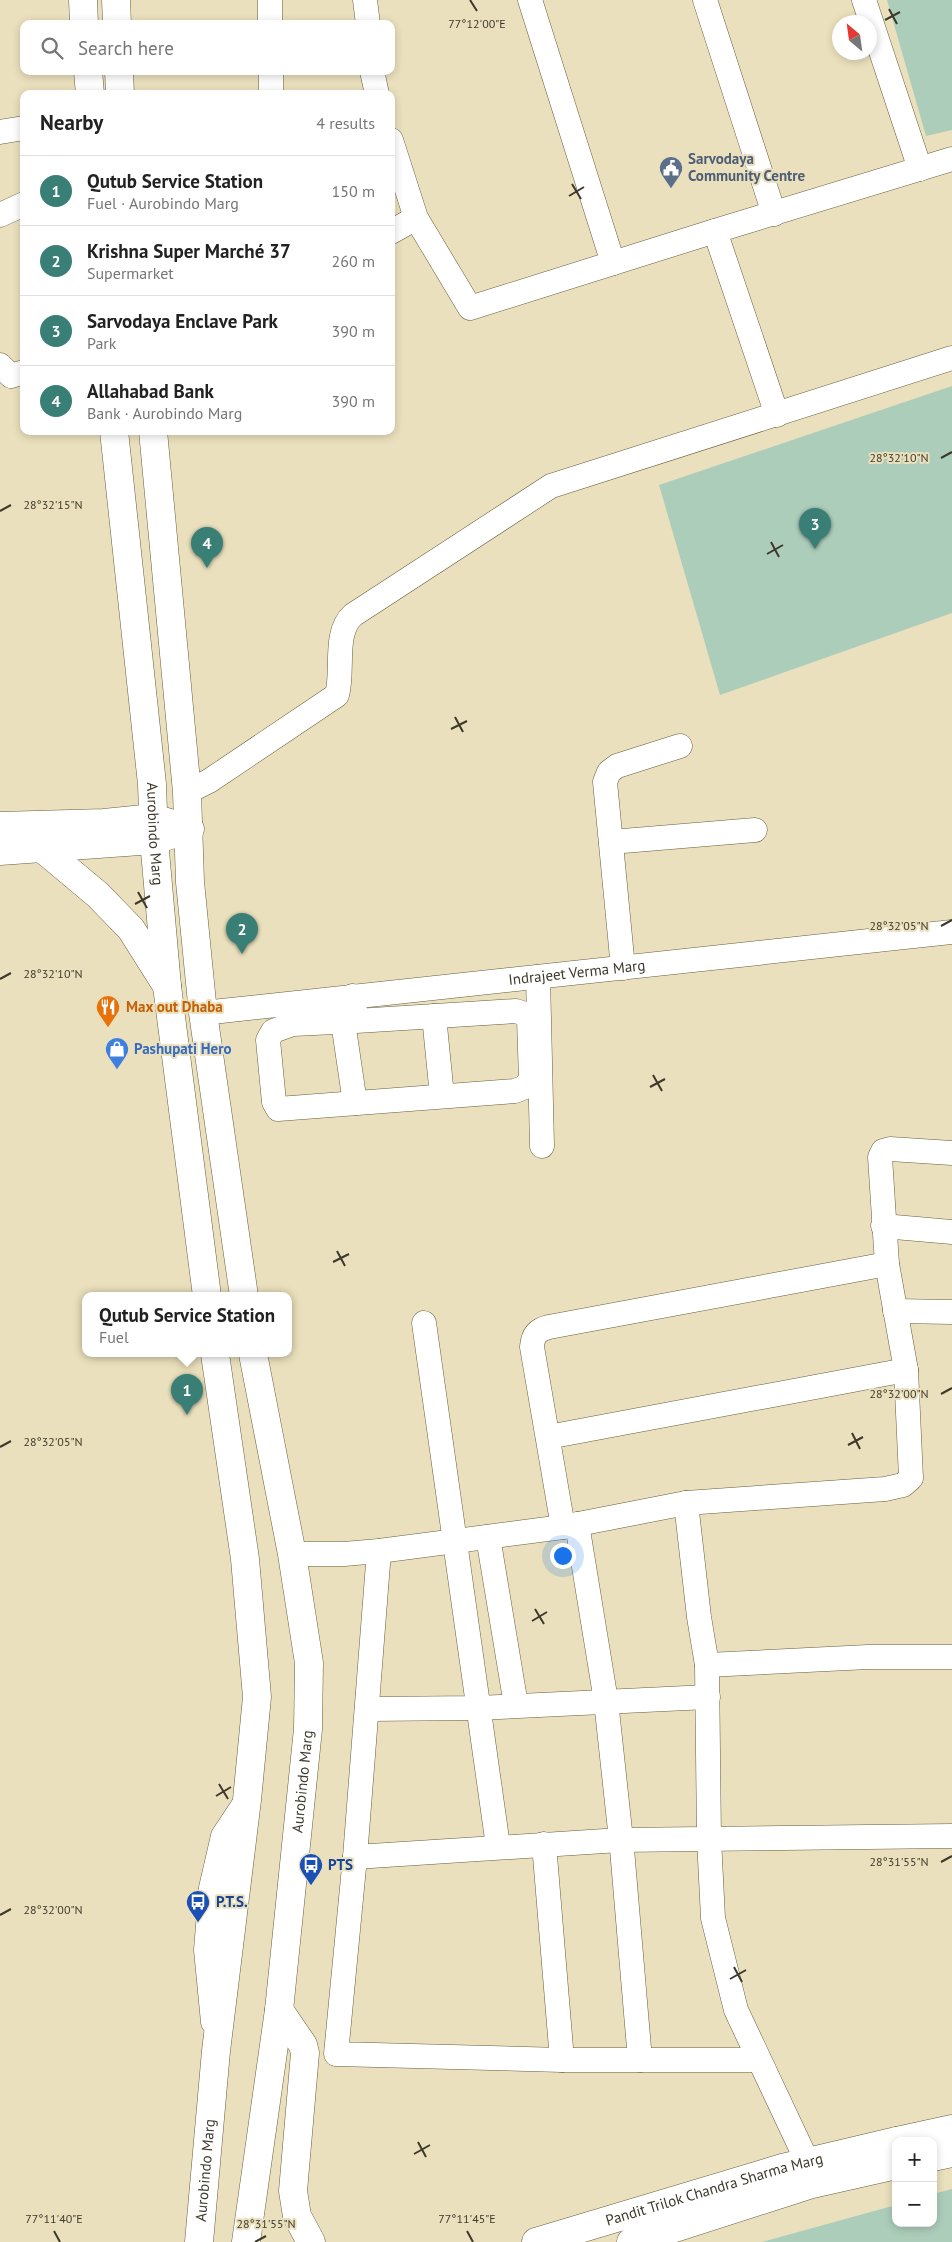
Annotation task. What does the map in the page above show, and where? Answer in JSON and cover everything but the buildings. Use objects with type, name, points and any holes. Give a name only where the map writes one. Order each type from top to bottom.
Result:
[{"type":"main road","points":[[83,0],[84,20]]},
{"type":"main road","points":[[116,0],[117,20]]},
{"type":"main road","points":[[88,75],[90,90]]},
{"type":"main road","points":[[119,75],[120,90]]},
{"type":"main road","name":"Aurobindo Marg","points":[[114,435],[154,829],[167,986],[206,1292]]},
{"type":"main road","points":[[153,435],[188,792],[190,882],[202,1013],[243,1292]]},
{"type":"main road","points":[[0,826],[104,823],[154,829],[190,828]]},
{"type":"main road","points":[[0,851],[43,849],[154,829]]},
{"type":"main road","points":[[43,849],[98,895],[131,929],[167,986]]},
{"type":"main road","name":"Aurobindo Marg","points":[[199,2242],[216,2051],[247,1800],[257,1697],[245,1559],[215,1357]]},
{"type":"main road","name":"Aurobindo Marg","points":[[251,2237],[280,2010],[308,1729],[309,1663],[292,1554],[255,1357]]},
{"type":"main road","points":[[280,2010],[303,2046],[305,2053],[293,2192],[297,2216],[311,2242]]},
{"type":"main road","name":"Pandit Trilok Chandra Sharma Marg","points":[[915,2137],[952,2129]]},
{"type":"main road","name":"Pandit Trilok Chandra Sharma Marg","points":[[631,2242],[892,2142]]},
{"type":"main road","points":[[937,2156],[952,2152]]},
{"type":"main road","name":"Pandit Trilok Chandra Sharma Marg","points":[[536,2242],[810,2173],[892,2165]]},
{"type":"street","points":[[270,0],[270,20]]},
{"type":"street","points":[[365,0],[368,20]]},
{"type":"street","points":[[530,0],[613,263]]},
{"type":"street","points":[[705,0],[774,214]]},
{"type":"street","points":[[864,0],[920,169]]},
{"type":"street","points":[[271,75],[271,90]]},
{"type":"street","points":[[373,75],[376,90]]},
{"type":"street","points":[[0,132],[20,129]]},
{"type":"street","points":[[395,152],[416,218],[470,308],[952,159]]},
{"type":"street","points":[[0,215],[20,206]]},
{"type":"street","points":[[395,230],[416,218]]},
{"type":"street","points":[[715,231],[777,415]]},
{"type":"street","points":[[188,792],[209,781],[337,694],[343,631],[347,621],[354,615],[551,486],[952,358]]},
{"type":"street","points":[[0,365],[11,376],[20,373]]},
{"type":"street","points":[[624,968],[605,782],[609,772],[617,766],[680,746]]},
{"type":"street","points":[[611,842],[756,830]]},
{"type":"street","name":"Indrajeet Verma Marg","points":[[202,1013],[952,932]]},
{"type":"street","points":[[538,977],[542,1146]]},
{"type":"street","points":[[353,996],[349,1021],[355,1103]]},
{"type":"street","points":[[516,1010],[525,1014],[528,1019],[531,1079],[526,1087],[515,1090],[278,1109],[274,1102],[268,1040],[273,1031],[293,1024],[349,1021],[516,1010]]},
{"type":"street","points":[[434,1016],[442,1096]]},
{"type":"street","points":[[292,1554],[344,1554],[379,1551],[570,1525],[686,1503],[885,1488],[903,1485],[911,1478],[906,1370],[887,1264],[880,1158],[884,1151],[895,1149],[952,1153]]},
{"type":"street","points":[[883,1226],[952,1232]]},
{"type":"street","points":[[640,2060],[606,1701],[570,1525],[548,1437],[532,1347],[533,1338],[543,1328],[887,1264]]},
{"type":"street","points":[[895,1311],[952,1312]]},
{"type":"street","points":[[424,1323],[498,1846]]},
{"type":"street","points":[[548,1437],[906,1370]]},
{"type":"street","points":[[686,1503],[698,1617],[707,1665],[709,1839],[714,1918],[736,2010],[810,2173]]},
{"type":"street","points":[[488,1536],[516,1705]]},
{"type":"street","points":[[379,1551],[355,1857],[336,2054],[562,2060],[759,2060]]},
{"type":"street","points":[[707,1665],[868,1657],[952,1657]]},
{"type":"street","points":[[367,1710],[478,1708],[708,1697]]},
{"type":"street","points":[[355,1857],[498,1846],[620,1840],[952,1836]]},
{"type":"street","points":[[544,1844],[562,2060]]},
{"type":"green space","points":[[887,0],[952,0],[952,130],[926,136]]},
{"type":"green space","points":[[952,386],[952,613],[720,695],[659,485]]},
{"type":"green space","points":[[952,2189],[952,2242],[762,2242],[892,2206],[892,2227],[937,2227],[937,2193]]},
{"type":"place","name":"Sarvodaya Community Centre","points":[[671,189]]},
{"type":"place","name":"Sarvodaya Enclave Park","points":[[815,549]]},
{"type":"place","name":"Allahabad Bank","points":[[207,568]]},
{"type":"place","name":"Krishna Super Marché 37","points":[[242,954]]},
{"type":"place","name":"Max out Dhaba","points":[[108,1028]]},
{"type":"place","name":"Pashupati Hero","points":[[117,1070]]},
{"type":"place","name":"Qutub Service Station","points":[[187,1415]]},
{"type":"place","name":"PTS","points":[[311,1886]]},
{"type":"place","name":"P.T.S.","points":[[198,1923]]}]
